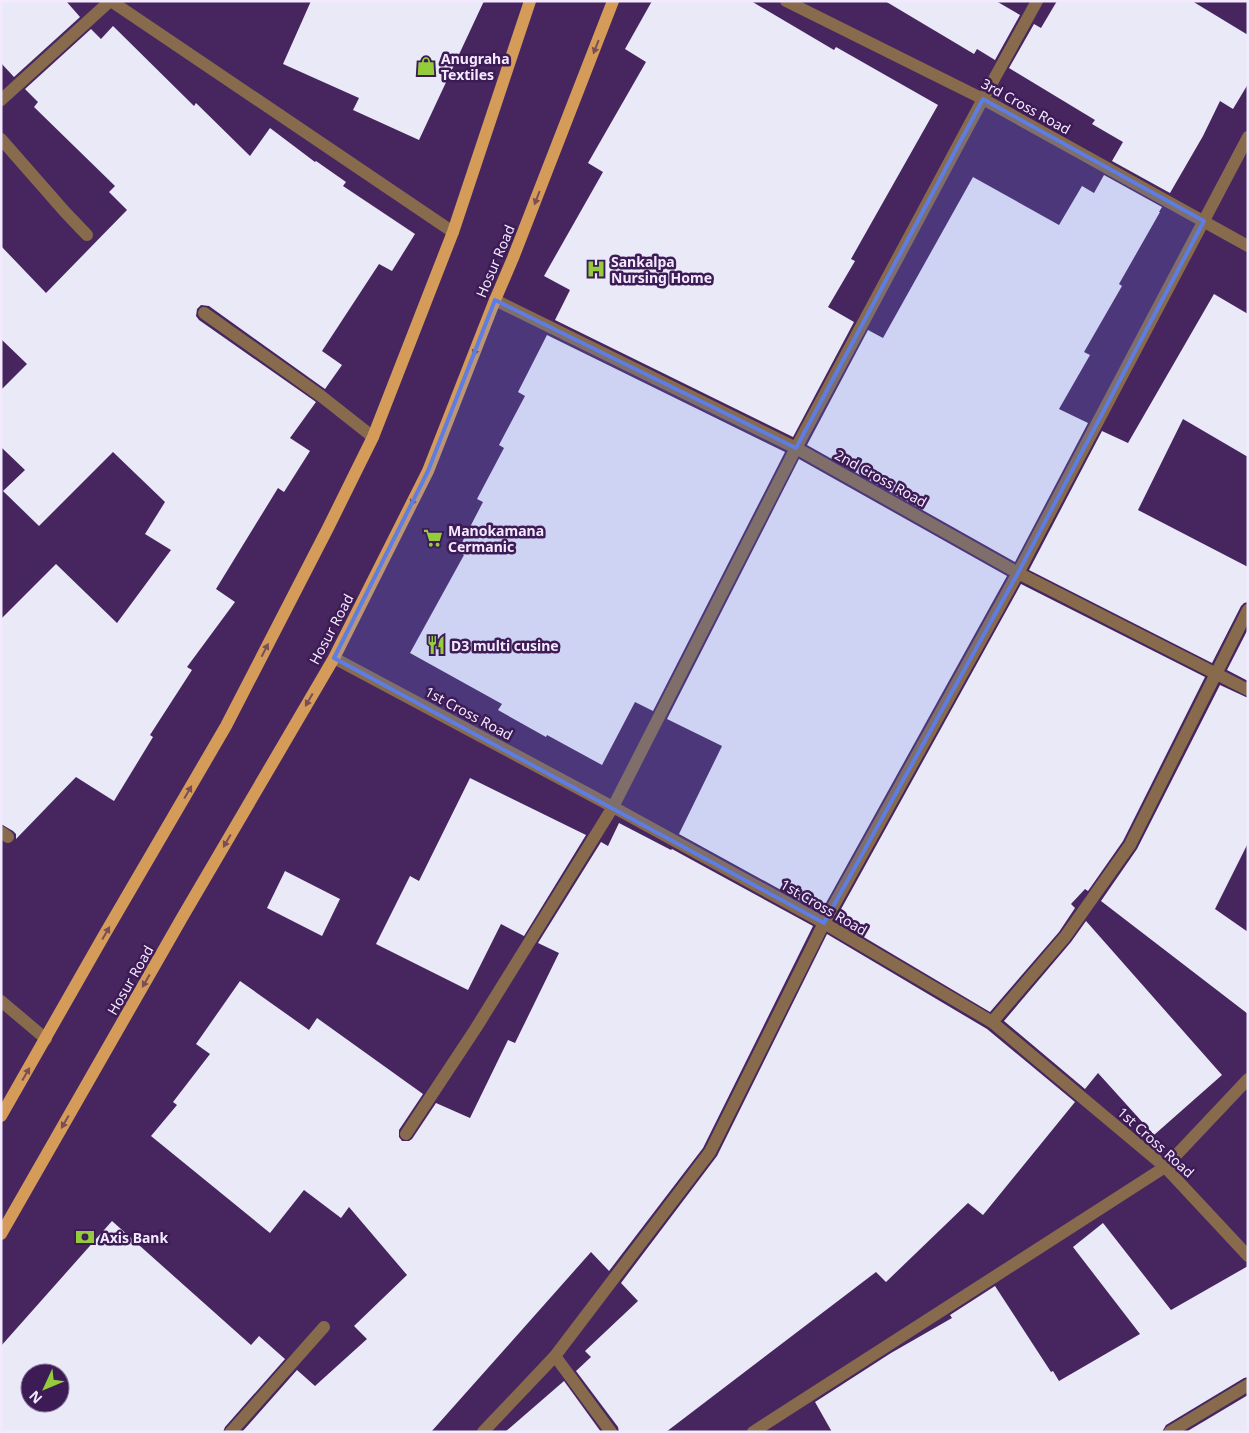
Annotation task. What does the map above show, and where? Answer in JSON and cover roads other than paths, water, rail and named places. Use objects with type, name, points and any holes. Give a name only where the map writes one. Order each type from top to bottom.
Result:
[{"type":"main road","points":[[1,1116],[226,726],[373,437],[453,232],[530,1]]},
{"type":"main road","name":"Hosur Road","points":[[1,1234],[334,658],[428,471],[495,300],[514,258],[613,1]]},
{"type":"street","points":[[1,100],[110,1],[453,232]]},
{"type":"street","name":"3rd Cross Road","points":[[786,1],[983,99],[1248,246]]},
{"type":"street","points":[[406,1134],[476,1028],[613,807],[796,448],[983,99],[1038,1]]},
{"type":"street","points":[[483,1432],[555,1356],[710,1152],[824,923],[1018,573],[1248,137]]},
{"type":"street","points":[[1,139],[87,235]]},
{"type":"street","name":"2nd Cross Road","points":[[495,300],[796,448],[1018,573],[1248,690]]},
{"type":"street","points":[[204,313],[320,396],[373,437]]},
{"type":"street","points":[[992,1022],[1065,937],[1130,845],[1248,610]]},
{"type":"street","name":"1st Cross Road","points":[[334,658],[613,807],[824,923],[992,1022],[1165,1167],[1248,1256]]},
{"type":"street","points":[[1,1001],[46,1039]]},
{"type":"street","points":[[753,1432],[1165,1167],[1248,1079]]},
{"type":"street","points":[[231,1432],[324,1326]]},
{"type":"street","points":[[555,1356],[611,1432]]},
{"type":"street","points":[[1170,1432],[1248,1385]]},
{"type":"place","name":"Anugraha Textiles","points":[[426,66]]},
{"type":"place","name":"Sankalpa Nursing Home","points":[[596,269]]},
{"type":"place","name":"Manokamana Cermanic","points":[[433,538]]},
{"type":"place","name":"D3 multi cusine","points":[[436,645]]},
{"type":"place","name":"Axis Bank","points":[[85,1237]]}]
